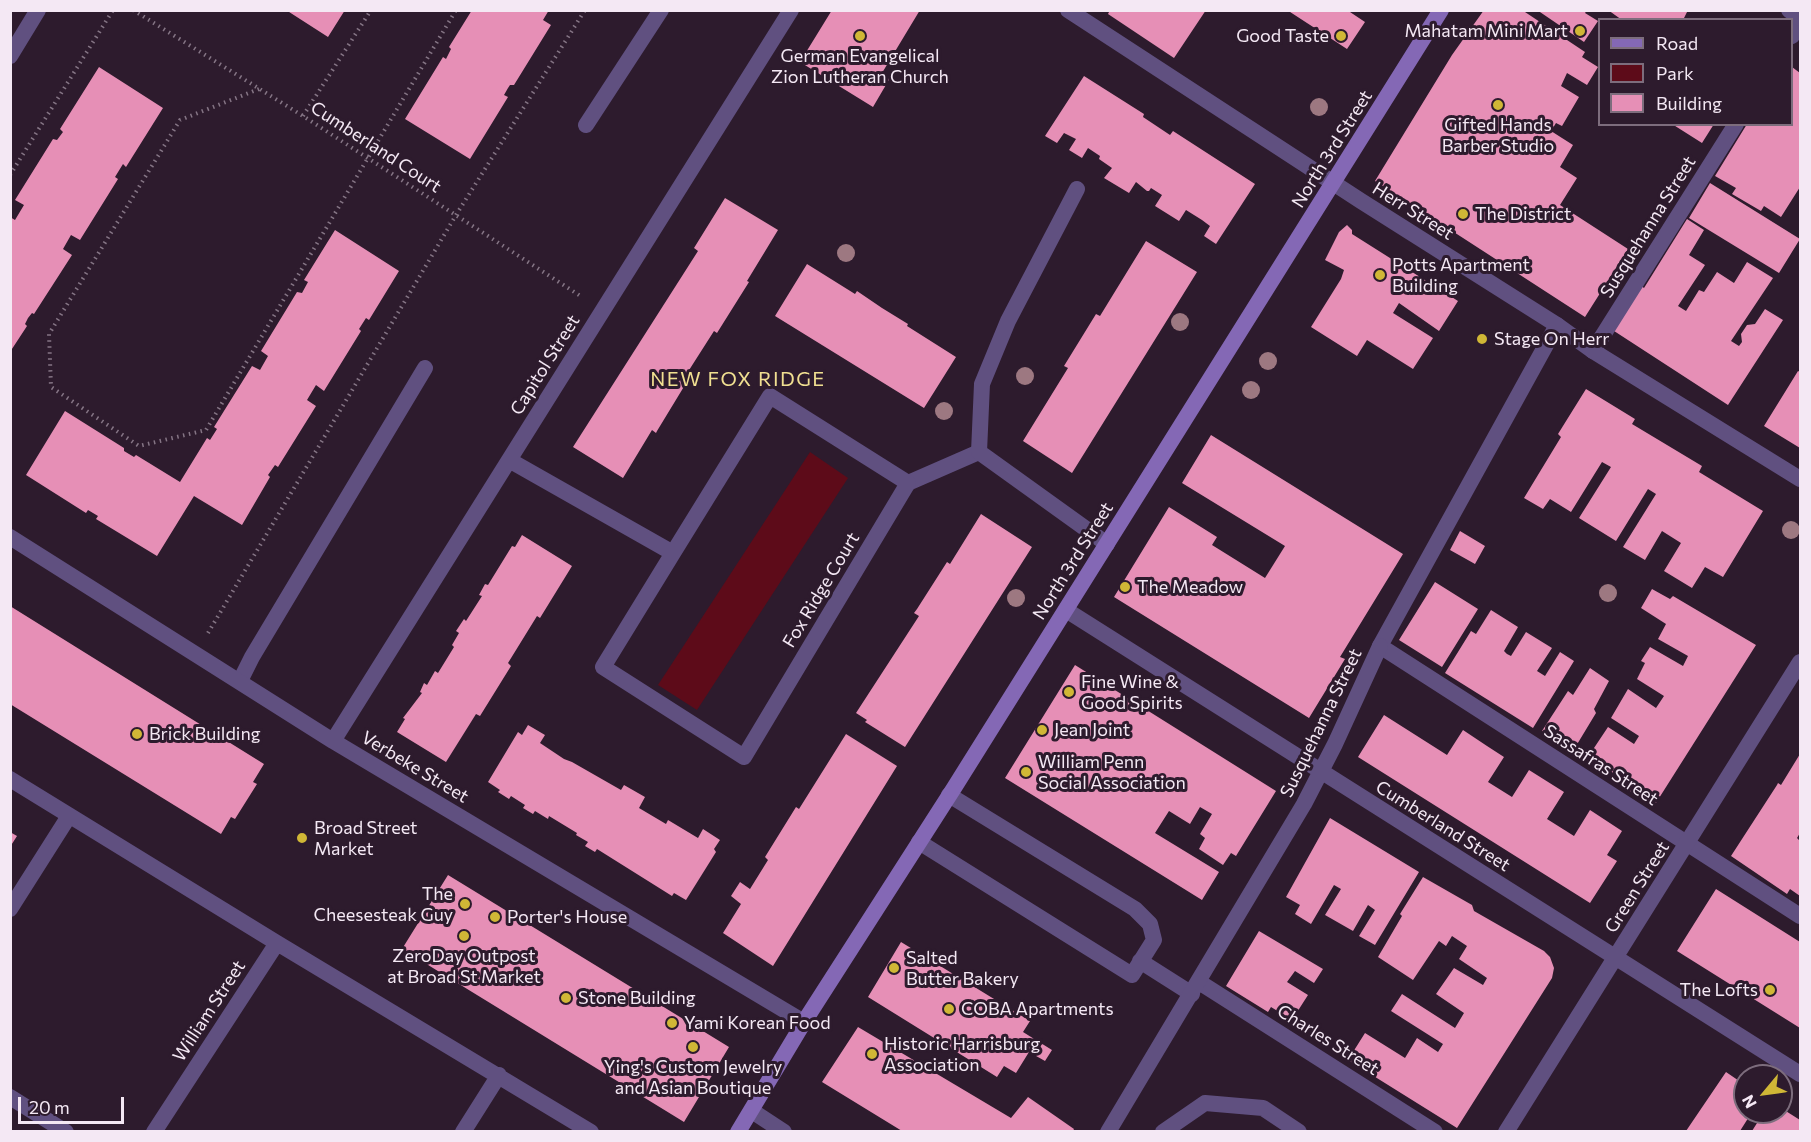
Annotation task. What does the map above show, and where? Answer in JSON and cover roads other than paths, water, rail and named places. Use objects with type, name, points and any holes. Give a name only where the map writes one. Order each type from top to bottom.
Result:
[{"type":"main road","name":"North 3rd Street","points":[[738,1131],[804,1022],[1441,10]]},
{"type":"street","points":[[10,56],[38,10]]},
{"type":"street","points":[[586,124],[661,10]]},
{"type":"street","name":"Capitol Street","points":[[333,741],[791,10]]},
{"type":"street","name":"Herr Street","points":[[1068,10],[1092,16],[1333,183],[1557,325],[1593,351],[1800,479]]},
{"type":"street","points":[[1789,10],[1800,18]]},
{"type":"street","name":"Susquehanna Street","points":[[1593,351],[1735,126]]},
{"type":"street","points":[[979,452],[982,384],[1008,321],[1077,189]]},
{"type":"street","name":"Susquehanna Street","points":[[1108,1131],[1195,988],[1321,772],[1380,646],[1557,325]]},
{"type":"street","points":[[240,681],[258,647],[425,368]]},
{"type":"street","name":"Fox Ridge Court","points":[[770,396],[908,483],[744,757],[603,667],[673,553],[770,396]]},
{"type":"street","points":[[979,452],[1107,543]]},
{"type":"street","points":[[908,483],[979,452]]},
{"type":"street","points":[[509,460],[673,553]]},
{"type":"street","name":"Verbeke Street","points":[[10,537],[333,741],[804,1022]]},
{"type":"street","name":"Cumberland Street","points":[[1065,610],[1800,1074]]},
{"type":"street","name":"Sassafras Street","points":[[1380,646],[1800,916]]},
{"type":"street","name":"Green Street","points":[[1506,1131],[1800,662]]},
{"type":"street","points":[[10,779],[277,943],[591,1131]]},
{"type":"street","points":[[919,842],[1132,975],[1154,940],[1150,924],[1135,909],[949,795]]},
{"type":"street","points":[[10,909],[69,816]]},
{"type":"street","name":"William Street","points":[[154,1131],[277,943]]},
{"type":"street","name":"Charles Street","points":[[1140,961],[1195,988],[1435,1131]]},
{"type":"street","points":[[463,1131],[499,1075]]},
{"type":"street","points":[[10,1097],[66,1131]]},
{"type":"street","points":[[1163,1131],[1205,1103],[1263,1108],[1299,1131]]},
{"type":"street","points":[[752,1111],[784,1131]]},
{"type":"place","name":"Mahatam Mini Mart","points":[[1580,31]]},
{"type":"place","name":"German Evangelical Zion Lutheran Church","points":[[860,36]]},
{"type":"place","name":"Good Taste","points":[[1341,36]]},
{"type":"place","name":"Gifted Hands Barber Studio","points":[[1498,105]]},
{"type":"place","name":"The District","points":[[1463,214]]},
{"type":"place","name":"Potts Apartment Building","points":[[1380,275]]},
{"type":"place","name":"Stage On Herr","points":[[1482,339]]},
{"type":"place","name":"The Meadow","points":[[1125,587]]},
{"type":"place","name":"Fine Wine & Good Spirits","points":[[1069,692]]},
{"type":"place","name":"Jean Joint","points":[[1042,730]]},
{"type":"place","name":"Brick Building","points":[[137,734]]},
{"type":"place","name":"William Penn Social Association","points":[[1026,772]]},
{"type":"place","name":"Broad Street Market","points":[[302,838]]},
{"type":"place","name":"The Cheesesteak Guy","points":[[465,904]]},
{"type":"place","name":"Porter's House","points":[[495,917]]},
{"type":"place","name":"ZeroDay Outpost at Broad St Market","points":[[464,936]]},
{"type":"place","name":"Salted Butter Bakery","points":[[894,968]]},
{"type":"place","name":"The Lofts","points":[[1770,990]]},
{"type":"place","name":"Stone Building","points":[[566,998]]},
{"type":"place","name":"COBA Apartments","points":[[949,1009]]},
{"type":"place","name":"Yami Korean Food","points":[[672,1023]]},
{"type":"place","name":"Ying's Custom Jewelry and Asian Boutique","points":[[693,1047]]},
{"type":"place","name":"Historic Harrisburg Association","points":[[872,1054]]},
{"type":"district","name":"NEW FOX RIDGE","points":[[738,379]]}]
